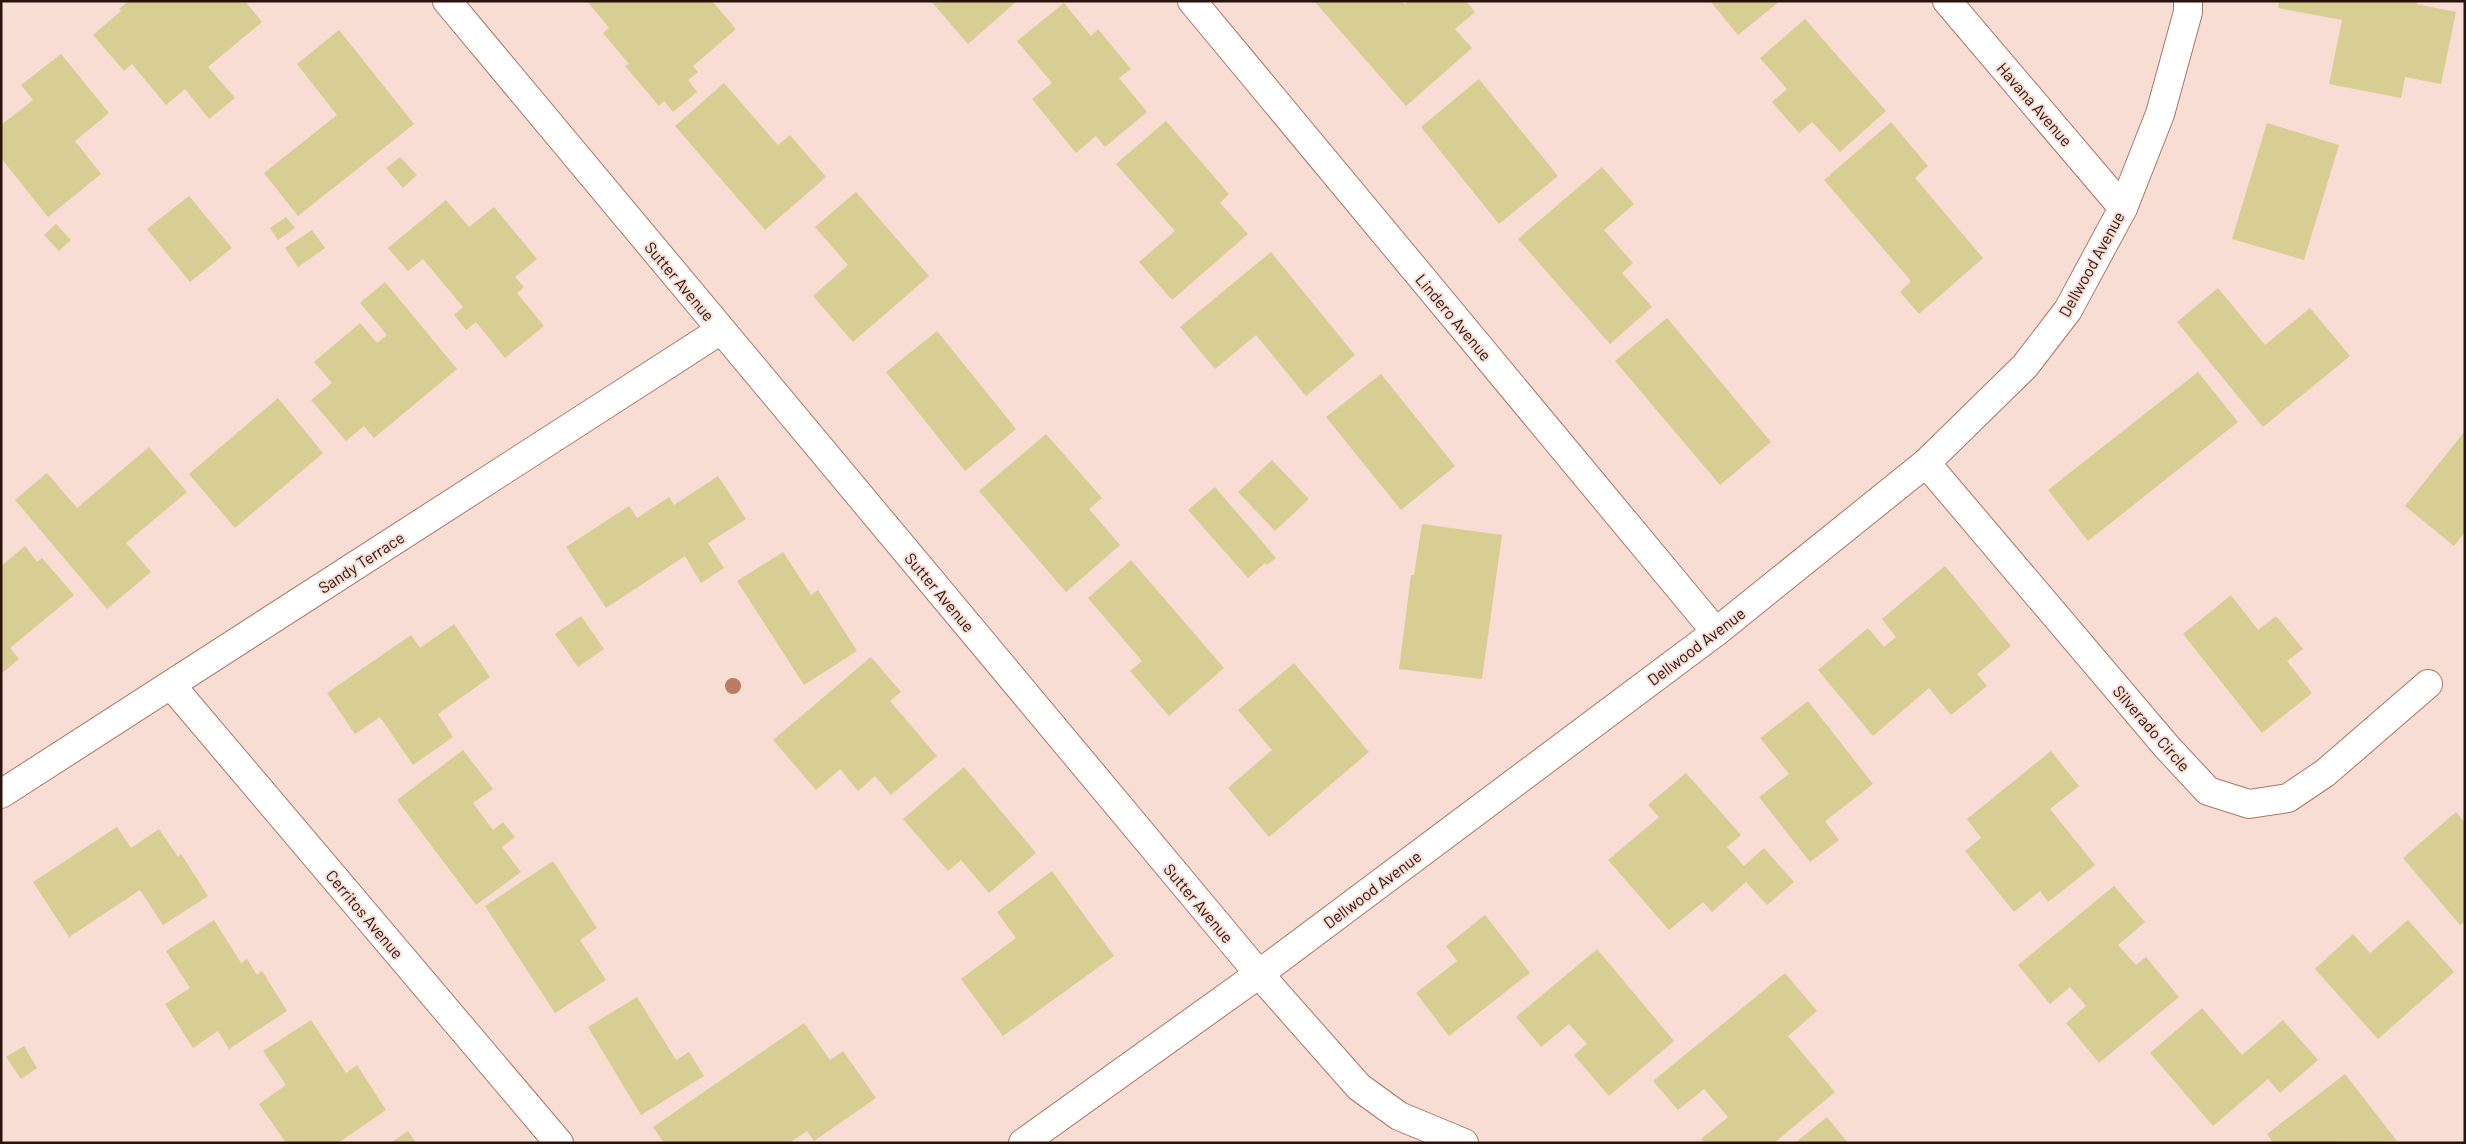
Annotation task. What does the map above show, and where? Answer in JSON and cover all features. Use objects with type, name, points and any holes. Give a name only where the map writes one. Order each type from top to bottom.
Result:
[{"type":"street","name":"Sutter Avenue","points":[[447,1],[1259,974],[1359,1086],[1399,1116],[1464,1143]]},
{"type":"street","name":"Lindero Avenue","points":[[1192,1],[1716,632]]},
{"type":"street","name":"Havana Avenue","points":[[1947,1],[2123,208]]},
{"type":"street","name":"Dellwood Avenue","points":[[1023,1143],[1259,974],[1716,632],[1926,463],[2024,366],[2063,317],[2123,208],[2160,114],[2188,12],[2188,1]]},
{"type":"street","name":"Sandy Terrace","points":[[1,794],[721,330]]},
{"type":"street","name":"Silverado Circle","points":[[1926,463],[2167,747],[2208,792],[2249,804],[2288,798],[2324,773],[2428,684]]},
{"type":"street","name":"Cerritos Avenue","points":[[170,686],[559,1143]]},
{"type":"building","points":[[128,1],[245,1],[262,22],[208,67],[235,98],[209,119],[185,89],[166,105],[132,64],[124,71],[93,35],[121,11],[119,9]]},
{"type":"building","points":[[587,1],[712,1],[736,29],[693,66],[698,72],[688,80],[697,92],[673,112],[664,101],[659,106],[625,66],[629,64],[603,33],[609,28]]},
{"type":"building","points":[[931,1],[1017,1],[968,44]]},
{"type":"building","points":[[1314,1],[1402,1],[1405,4],[1408,1],[1466,1],[1475,12],[1455,29],[1472,48],[1406,106]]},
{"type":"building","points":[[1710,1],[1780,1],[1738,35]]},
{"type":"building","points":[[2279,1],[2418,1],[2417,4],[2456,12],[2441,84],[2405,77],[2401,98],[2329,84],[2342,20],[2278,8]]},
{"type":"building","points":[[1064,3],[1091,36],[1098,29],[1131,69],[1119,78],[1147,112],[1105,147],[1096,136],[1076,153],[1032,99],[1052,83],[1017,41]]},
{"type":"building","points":[[1805,19],[1886,111],[1840,152],[1812,122],[1799,133],[1772,102],[1787,89],[1760,58]]},
{"type":"building","points":[[339,30],[414,124],[298,216],[264,173],[337,115],[297,64]]},
{"type":"building","points":[[61,54],[109,113],[75,141],[101,174],[48,217],[1,158],[1,125],[33,100],[21,85]]},
{"type":"building","points":[[1479,79],[1558,176],[1499,224],[1421,127]]},
{"type":"building","points":[[724,83],[778,145],[790,135],[826,177],[765,230],[675,126]]},
{"type":"building","points":[[1166,121],[1229,194],[1220,203],[1248,234],[1172,300],[1139,262],[1175,231],[1116,164]]},
{"type":"building","points":[[1891,122],[1928,166],[1915,178],[1983,258],[1919,314],[1900,292],[1911,281],[1824,180]]},
{"type":"building","points":[[2267,123],[2339,145],[2304,260],[2232,239]]},
{"type":"building","points":[[400,157],[417,175],[403,188],[386,168]]},
{"type":"building","points":[[1602,167],[1634,204],[1604,230],[1633,263],[1622,273],[1652,307],[1610,344],[1518,239]]},
{"type":"building","points":[[856,192],[929,276],[853,342],[813,296],[848,265],[815,227]]},
{"type":"building","points":[[189,196],[232,248],[190,282],[147,229]]},
{"type":"building","points":[[446,200],[469,227],[494,207],[537,259],[515,277],[524,287],[517,293],[544,326],[505,358],[476,322],[466,330],[454,315],[463,307],[423,259],[408,271],[388,248]]},
{"type":"building","points":[[286,217],[295,228],[278,240],[270,228]]},
{"type":"building","points":[[56,224],[71,240],[59,251],[44,235]]},
{"type":"building","points":[[312,230],[325,248],[298,267],[285,248]]},
{"type":"building","points":[[1271,252],[1355,355],[1306,396],[1256,335],[1215,369],[1180,327]]},
{"type":"building","points":[[385,282],[457,369],[374,438],[364,426],[346,441],[311,400],[332,383],[314,362],[360,323],[377,343],[387,335],[360,303]]},
{"type":"building","points":[[2218,288],[2265,345],[2310,308],[2350,356],[2263,427],[2177,322]]},
{"type":"building","points":[[1667,318],[1771,442],[1720,485],[1615,361]]},
{"type":"building","points":[[937,331],[1016,429],[965,471],[886,372]]},
{"type":"building","points":[[2198,372],[2238,422],[2088,541],[2048,490]]},
{"type":"building","points":[[1381,374],[1455,466],[1401,510],[1326,417]]},
{"type":"building","points":[[278,398],[323,453],[235,528],[189,474]]},
{"type":"building","points":[[2465,431],[2465,532],[2454,546],[2405,506]]},
{"type":"building","points":[[1046,434],[1102,498],[1089,509],[1120,545],[1066,592],[979,491]]},
{"type":"building","points":[[149,447],[187,492],[126,543],[151,572],[107,609],[15,500],[47,473],[77,508]]},
{"type":"building","points":[[1272,460],[1309,499],[1275,531],[1238,492]]},
{"type":"building","points":[[718,476],[746,519],[708,543],[724,568],[701,583],[685,556],[606,608],[566,547],[629,506],[637,518],[669,497],[674,505]]},
{"type":"building","points":[[1215,487],[1276,558],[1267,565],[1265,563],[1248,578],[1188,510]]},
{"type":"building","points":[[1422,524],[1502,535],[1482,679],[1399,669],[1411,575],[1414,575]]},
{"type":"building","points":[[25,546],[37,562],[42,558],[74,595],[10,648],[19,659],[1,674],[1,566]]},
{"type":"building","points":[[783,552],[811,595],[818,590],[857,651],[804,685],[737,581]]},
{"type":"building","points":[[1131,560],[1224,668],[1169,716],[1130,671],[1142,661],[1088,598]]},
{"type":"building","points":[[1945,566],[2011,646],[1977,674],[1987,686],[1951,715],[1929,688],[1873,736],[1818,670],[1868,628],[1884,647],[1896,637],[1882,619]]},
{"type":"building","points":[[2231,595],[2258,630],[2276,616],[2303,649],[2287,661],[2312,693],[2262,733],[2183,634]]},
{"type":"building","points":[[581,616],[604,649],[578,667],[555,634]]},
{"type":"building","points":[[454,624],[490,677],[438,714],[453,737],[413,765],[380,717],[355,734],[327,693],[411,635],[420,648]]},
{"type":"building","points":[[871,657],[901,692],[890,701],[937,756],[891,795],[875,776],[858,791],[840,769],[816,790],[773,740]]},
{"type":"building","points":[[1294,663],[1369,752],[1269,837],[1228,788],[1272,750],[1238,710]]},
{"type":"building","points":[[1808,701],[1873,784],[1825,821],[1839,840],[1810,862],[1759,797],[1789,774],[1760,738]]},
{"type":"building","points":[[463,750],[493,789],[473,803],[493,830],[503,822],[515,837],[502,847],[521,872],[476,905],[397,800]]},
{"type":"building","points":[[2051,751],[2079,786],[2050,809],[2095,865],[2048,902],[2040,891],[2014,912],[1965,851],[1981,838],[1967,819]]},
{"type":"building","points":[[964,767],[1036,853],[989,893],[961,860],[948,871],[903,819]]},
{"type":"building","points":[[1686,773],[1741,835],[1727,847],[1744,866],[1764,848],[1794,882],[1767,905],[1746,882],[1712,912],[1703,902],[1669,930],[1608,860],[1659,817],[1648,805]]},
{"type":"building","points":[[2456,812],[2465,823],[2465,921],[2460,925],[2403,858]]},
{"type":"building","points":[[117,827],[131,848],[159,829],[178,857],[181,854],[208,896],[163,925],[140,890],[69,937],[33,882]]},
{"type":"building","points":[[553,861],[597,928],[580,940],[606,980],[555,1013],[485,906]]},
{"type":"building","points":[[1052,871],[1114,956],[1003,1036],[961,979],[1016,938],[997,912]]},
{"type":"building","points":[[2114,886],[2145,922],[2118,945],[2136,965],[2146,957],[2179,997],[2099,1063],[2066,1023],[2086,1006],[2070,987],[2050,1004],[2018,965]]},
{"type":"building","points":[[1485,915],[1530,973],[1449,1036],[1416,993],[1457,961],[1446,946]]},
{"type":"building","points":[[214,920],[241,963],[247,959],[257,975],[262,971],[287,1011],[229,1049],[218,1031],[193,1048],[165,1004],[190,988],[166,951]]},
{"type":"building","points":[[2408,920],[2454,972],[2378,1039],[2315,969],[2353,934],[2370,953]]},
{"type":"building","points":[[1597,949],[1674,1041],[1609,1096],[1574,1055],[1587,1044],[1569,1024],[1541,1047],[1516,1017]]},
{"type":"building","points":[[1785,973],[1817,1011],[1788,1036],[1835,1092],[1774,1143],[1705,1143],[1701,1139],[1728,1117],[1704,1089],[1678,1110],[1653,1081]]},
{"type":"building","points":[[637,997],[676,1060],[689,1052],[704,1076],[641,1115],[588,1027]]},
{"type":"building","points":[[2202,1008],[2242,1055],[2283,1020],[2318,1060],[2280,1093],[2268,1079],[2213,1126],[2150,1053]]},
{"type":"building","points":[[311,1020],[346,1073],[357,1065],[386,1110],[338,1143],[286,1143],[259,1104],[286,1085],[263,1051]]},
{"type":"building","points":[[804,1023],[830,1060],[843,1051],[876,1098],[814,1141],[807,1131],[789,1143],[664,1143],[653,1127]]},
{"type":"building","points":[[24,1046],[37,1068],[21,1079],[6,1057]]},
{"type":"building","points":[[2345,1074],[2397,1141],[2273,1143],[2267,1134]]},
{"type":"building","points":[[1827,1117],[1848,1143],[1795,1143]]},
{"type":"building","points":[[408,1131],[416,1143],[391,1143]]}]
